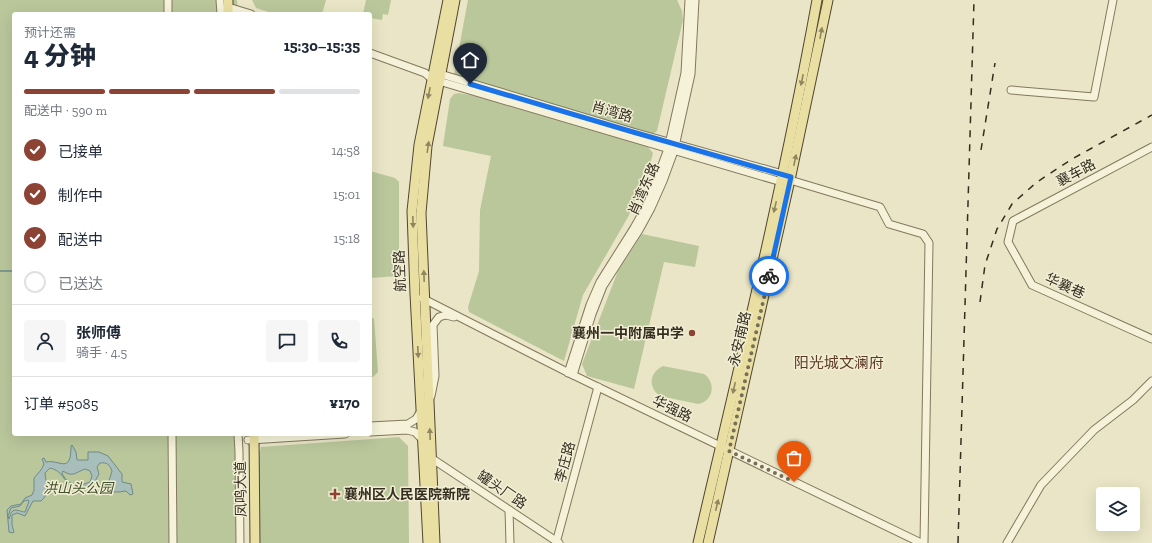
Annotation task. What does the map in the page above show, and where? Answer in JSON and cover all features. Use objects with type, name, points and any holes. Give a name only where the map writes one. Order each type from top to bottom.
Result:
[{"type":"main road","name":"航空路","points":[[435,543],[431,458],[415,294],[413,204],[419,145],[448,0]]},
{"type":"main road","name":"航空路","points":[[428,543],[423,440],[425,408],[425,300],[422,213],[434,76],[455,0]]},
{"type":"main road","name":"永安南路","points":[[698,543],[720,447],[787,179],[817,0]]},
{"type":"main road","name":"永安南路","points":[[708,543],[787,179],[828,0]]},
{"type":"main road","name":"凤鸣大道","points":[[249,543],[251,436]]},
{"type":"main road","name":"凤鸣大道","points":[[251,436],[255,543]]},
{"type":"street","points":[[168,0],[168,12]]},
{"type":"street","points":[[220,0],[221,12]]},
{"type":"street","name":"肖湾东路","points":[[672,146],[685,73],[689,0]]},
{"type":"street","name":"肖湾东路","points":[[571,374],[590,305],[600,282],[634,228],[646,205],[672,146],[691,74],[696,0]]},
{"type":"street","points":[[1011,90],[1094,97],[1113,0]]},
{"type":"street","points":[[231,7],[245,12]]},
{"type":"street","name":"肖湾路","points":[[372,55],[434,76],[880,207],[889,224],[923,234],[929,243],[922,543]]},
{"type":"street","name":"襄车路","points":[[1013,221],[1152,148]]},
{"type":"street","name":"华襄巷","points":[[1013,221],[1008,242],[1032,285],[1152,339]]},
{"type":"street","name":"华强路","points":[[415,294],[598,388],[922,543]]},
{"type":"street","points":[[372,426],[408,424],[416,419],[425,408],[435,376],[433,325],[439,317],[446,315],[463,318]]},
{"type":"street","points":[[1007,543],[1041,485],[1094,430],[1133,400],[1152,381]]},
{"type":"street","name":"李庄路","points":[[557,542],[598,388]]},
{"type":"street","points":[[372,432],[407,430],[415,432],[423,440]]},
{"type":"street","points":[[172,436],[173,543]]},
{"type":"street","points":[[238,436],[240,543]]},
{"type":"street","name":"罐头厂路","points":[[431,458],[557,542]]},
{"type":"street","points":[[509,510],[510,543]]},
{"type":"green space","name":"洪山头公园","points":[[0,0],[237,0],[238,12],[12,12],[12,436],[243,436],[244,543],[0,543]]},
{"type":"green space","points":[[252,0],[326,0],[323,12],[269,12],[256,8]]},
{"type":"green space","points":[[366,0],[391,0],[388,15],[383,14],[382,20],[372,18],[372,12],[363,12]]},
{"type":"green space","points":[[468,0],[677,0],[682,11],[683,20],[657,131],[648,135],[454,75]]},
{"type":"green space","points":[[459,93],[475,96],[647,146],[653,153],[647,176],[628,217],[583,295],[564,361],[469,312],[468,307],[479,271],[480,210],[491,156],[443,146],[450,99],[454,94]]},
{"type":"green space","points":[[372,172],[395,178],[399,182],[399,276],[372,278]]},
{"type":"green space","points":[[642,234],[699,246],[695,267],[664,262],[634,389],[587,376],[582,364],[618,271]]},
{"type":"green space","points":[[372,318],[374,319],[378,372],[373,377]]},
{"type":"green space","points":[[663,366],[704,374],[708,377],[712,386],[710,395],[703,402],[698,404],[660,396],[653,388],[652,380],[655,372]]},
{"type":"green space","name":"襄州区人民医院新院","points":[[399,437],[408,446],[409,543],[259,543],[259,455],[261,447]]},
{"type":"water","points":[[72,445],[76,452],[77,460],[88,460],[88,452],[99,452],[108,456],[122,474],[122,482],[131,484],[133,494],[130,495],[126,491],[111,491],[107,487],[112,471],[106,464],[100,463],[97,467],[99,474],[94,483],[76,488],[71,486],[56,470],[50,468],[45,473],[47,488],[46,495],[41,501],[33,501],[25,516],[17,513],[12,515],[14,532],[9,532],[7,510],[11,506],[21,504],[25,498],[32,495],[34,490],[34,478],[44,464],[42,459],[44,458],[46,462],[67,463],[69,460]],"holes":[[[85,469],[90,471],[92,476],[90,482],[86,484],[74,484],[67,480],[62,473],[63,471],[69,474],[74,474]],[[24,501],[29,501],[25,512],[14,510],[12,511],[9,519],[8,516],[11,508],[20,506]]]},
{"type":"waterway","points":[[0,271],[12,271]]},
{"type":"railway","points":[[958,543],[974,0]]},
{"type":"railway","points":[[981,150],[995,63]]},
{"type":"railway","points":[[980,302],[985,265],[997,229],[1012,204],[1037,182],[1072,159],[1152,115]]},
{"type":"way so far","points":[[769,276],[729,451],[794,482]]},
{"type":"place","name":"襄州一中附属中学","points":[[692,333]]},
{"type":"place","name":"襄州区人民医院新院","points":[[335,494]]},
{"type":"district","name":"阳光城文澜府","points":[[839,363]]},
{"type":"route","points":[[470,84],[791,177],[769,276]]}]
